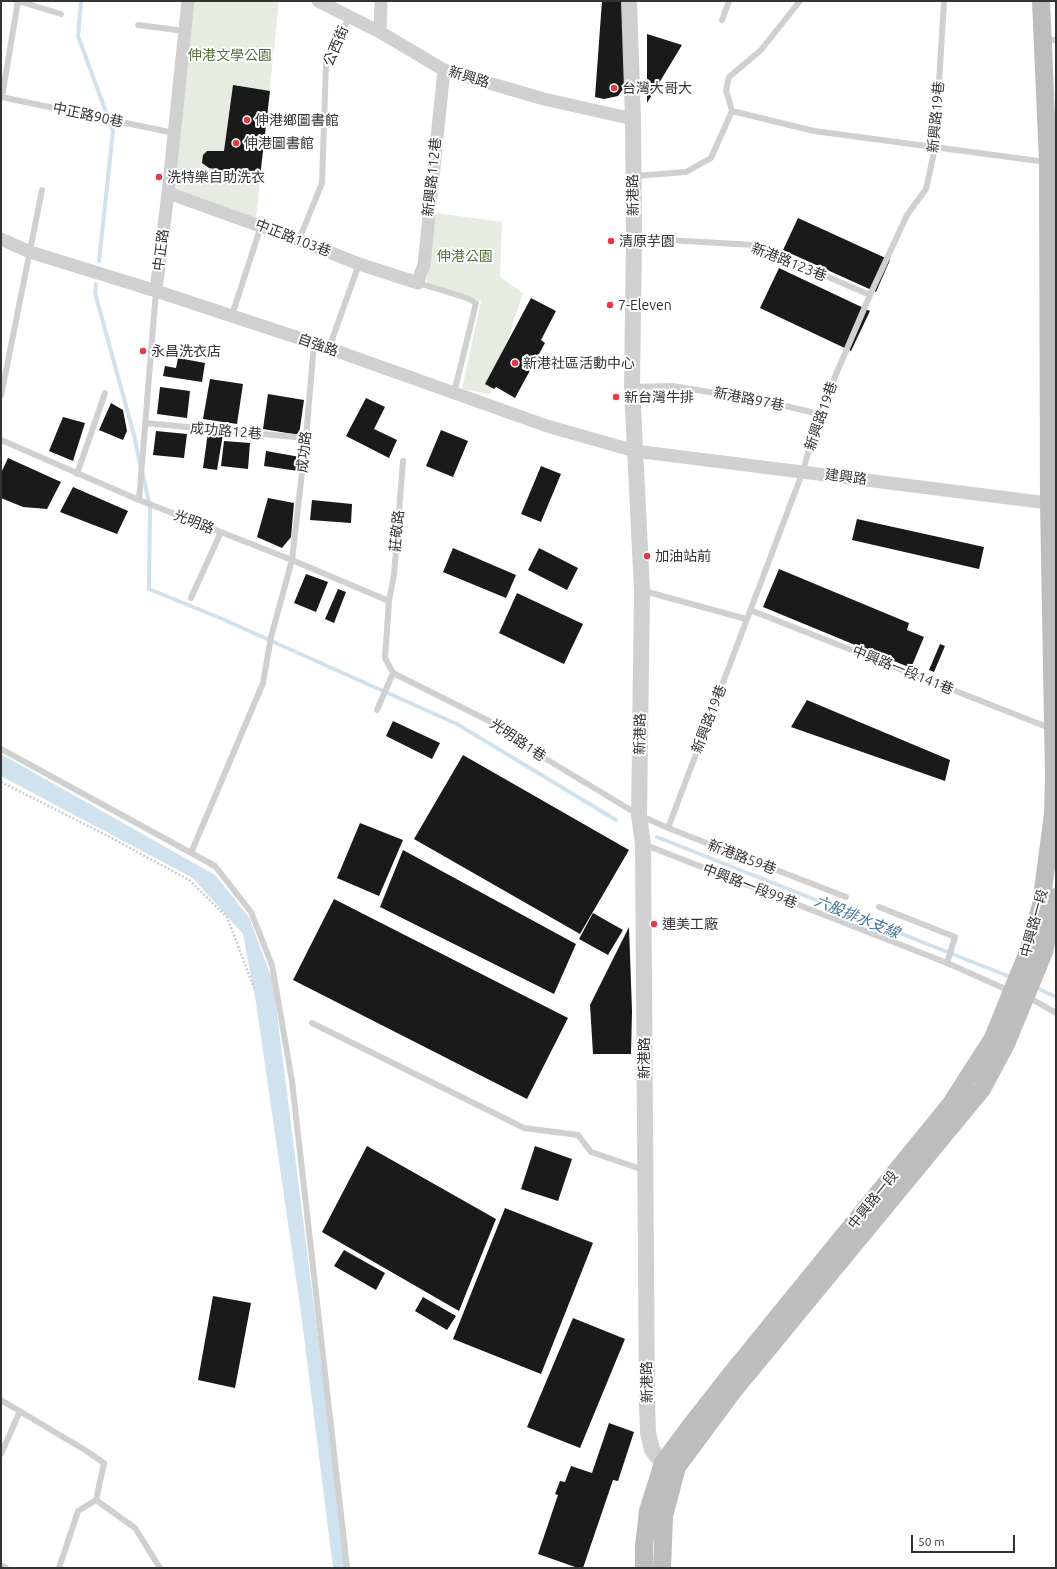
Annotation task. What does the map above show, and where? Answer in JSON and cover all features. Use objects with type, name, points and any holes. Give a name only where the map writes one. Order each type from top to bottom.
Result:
[{"type":"main road","name":"中興路一段","points":[[670,1465],[734,1390],[982,1089],[1006,1044],[1020,994],[1028,952],[1041,905],[1052,856],[1055,730],[1052,162],[1049,40],[1041,1]]},
{"type":"main road","name":"中興路一段","points":[[1020,994],[1044,952],[1056,897]]},
{"type":"main road","points":[[644,1568],[644,1546],[648,1511],[670,1465]]},
{"type":"main road","points":[[662,1568],[664,1516],[670,1465]]},
{"type":"street","name":"中正路","points":[[156,291],[188,1]]},
{"type":"street","name":"新興路","points":[[318,1],[380,32],[444,70],[544,99],[633,119]]},
{"type":"street","points":[[380,32],[381,1]]},
{"type":"street","name":"新港路","points":[[629,1],[633,119],[634,238],[632,387],[642,591],[639,815],[643,844],[644,1170],[648,1432],[652,1450],[670,1465]]},
{"type":"street","name":"新興路112巷","points":[[418,284],[424,265],[444,70]]},
{"type":"street","name":"中正路103巷","points":[[168,193],[299,240],[359,264],[418,284]]},
{"type":"street","name":"自強路","points":[[1,239],[30,252],[156,291],[314,343],[547,426],[635,450]]},
{"type":"street","name":"建興路","points":[[635,450],[1053,504]]},
{"type":"lane","points":[[2,97],[18,1],[61,14]]},
{"type":"lane","points":[[722,20],[730,1]]},
{"type":"lane","name":"新興路19巷","points":[[668,828],[803,472],[819,414],[870,295],[907,215],[926,189],[935,148],[944,1]]},
{"type":"lane","points":[[633,176],[686,172],[711,158],[732,111],[726,90],[729,77],[761,50],[797,3]]},
{"type":"lane","name":"公西街","points":[[299,240],[322,183],[326,64],[350,17]]},
{"type":"lane","points":[[138,25],[185,32]]},
{"type":"lane","name":"中正路90巷","points":[[2,97],[174,133]]},
{"type":"lane","points":[[732,111],[814,131],[935,148],[1052,162]]},
{"type":"lane","points":[[1,396],[42,190]]},
{"type":"lane","points":[[232,316],[261,226]]},
{"type":"lane","name":"新港路123巷","points":[[634,238],[754,245],[870,295]]},
{"type":"lane","points":[[328,348],[359,264]]},
{"type":"lane","points":[[418,284],[468,298],[476,303],[454,393]]},
{"type":"lane","name":"中正路","points":[[141,500],[140,482],[156,291]]},
{"type":"lane","name":"成功路","points":[[191,852],[263,684],[271,637],[292,560],[306,438],[314,343]]},
{"type":"lane","name":"新港路97巷","points":[[632,387],[672,386],[765,401],[819,414]]},
{"type":"lane","points":[[77,474],[106,393]]},
{"type":"lane","name":"成功路12巷","points":[[145,423],[306,438]]},
{"type":"lane","name":"光明路","points":[[1,440],[77,474],[292,560],[389,601]]},
{"type":"lane","name":"莊敬路","points":[[389,601],[394,575],[403,461]]},
{"type":"lane","points":[[191,598],[221,532]]},
{"type":"lane","points":[[642,591],[746,619]]},
{"type":"lane","points":[[378,710],[393,673],[385,658],[389,601]]},
{"type":"lane","name":"中興路一段141巷","points":[[750,610],[1055,730]]},
{"type":"lane","name":"光明路1巷","points":[[393,673],[501,727],[546,760],[639,815]]},
{"type":"lane","points":[[1,749],[215,866],[251,912],[272,965],[292,1081],[347,1568]]},
{"type":"lane","name":"新港路59巷","points":[[639,815],[668,828],[846,897]]},
{"type":"lane","name":"中興路一段99巷","points":[[643,844],[947,963],[1020,994],[1056,1013]]},
{"type":"lane","points":[[879,907],[955,937],[947,963]]},
{"type":"lane","points":[[312,1024],[524,1128],[578,1135],[591,1152],[644,1170]]},
{"type":"lane","points":[[1,1400],[104,1463],[96,1500],[78,1511],[59,1568]]},
{"type":"lane","points":[[1,1454],[20,1411]]},
{"type":"lane","points":[[96,1500],[135,1528],[160,1568]]},
{"type":"lane","points":[[1,1565],[6,1568]]},
{"type":"path","points":[[1,782],[106,835],[188,880],[227,917],[254,988]]},
{"type":"green space","name":"伸港文學公園","points":[[192,1],[279,1],[256,219],[173,191]]},
{"type":"green space","name":"伸港公園","points":[[436,213],[502,222],[500,277],[523,293],[490,394],[462,389],[481,301],[426,283]]},
{"type":"water","points":[[1,754],[215,875],[249,917],[273,982],[347,1568],[333,1568],[301,1313],[256,1003],[243,934],[193,878],[1,776]]},
{"type":"building","points":[[602,1],[624,1],[623,89],[618,96],[604,99],[595,97]]},
{"type":"building","points":[[647,34],[682,45],[647,103]]},
{"type":"building","name":"伸港鄉圖書館","points":[[233,85],[270,91],[260,177],[209,168],[202,163],[203,155],[207,151],[224,151]]},
{"type":"building","points":[[798,218],[890,260],[876,292],[783,250]]},
{"type":"building","points":[[779,268],[870,311],[851,351],[760,308]]},
{"type":"building","name":"新港社區活動中心","points":[[531,298],[556,311],[541,340],[545,343],[515,398],[496,387],[494,389],[485,384]]},
{"type":"building","points":[[178,358],[205,363],[202,382],[163,376],[165,366],[176,368]]},
{"type":"building","points":[[210,379],[243,384],[237,424],[203,419]]},
{"type":"building","points":[[160,387],[190,391],[187,418],[157,414]]},
{"type":"building","points":[[268,394],[304,400],[299,435],[263,429]]},
{"type":"building","points":[[366,398],[385,407],[374,429],[397,440],[389,458],[346,436]]},
{"type":"building","points":[[111,403],[123,410],[127,431],[123,440],[99,430]]},
{"type":"building","points":[[63,417],[85,423],[73,461],[49,451]]},
{"type":"building","points":[[441,430],[468,441],[453,477],[426,466]]},
{"type":"building","points":[[156,431],[187,434],[184,458],[153,455]]},
{"type":"building","points":[[208,432],[223,434],[217,470],[203,468]]},
{"type":"building","points":[[224,441],[250,443],[248,469],[221,466]]},
{"type":"building","points":[[266,451],[300,457],[298,471],[264,466]]},
{"type":"building","points":[[8,458],[61,482],[47,509],[23,507],[1,498],[1,473]]},
{"type":"building","points":[[541,466],[561,474],[541,522],[521,514]]},
{"type":"building","points":[[73,487],[128,511],[117,534],[60,512]]},
{"type":"building","points":[[268,498],[294,503],[291,537],[282,548],[257,537]]},
{"type":"building","points":[[312,500],[352,504],[351,523],[310,520]]},
{"type":"building","points":[[857,519],[984,547],[979,569],[852,540]]},
{"type":"building","points":[[453,548],[516,575],[506,598],[443,572]]},
{"type":"building","points":[[539,548],[578,568],[567,590],[528,570]]},
{"type":"building","points":[[779,569],[909,623],[907,630],[924,637],[911,668],[763,607]]},
{"type":"building","points":[[306,574],[328,582],[316,612],[294,603]]},
{"type":"building","points":[[338,589],[346,592],[334,623],[325,619]]},
{"type":"building","points":[[517,593],[583,624],[564,664],[499,633]]},
{"type":"building","points":[[940,644],[945,646],[934,672],[929,670]]},
{"type":"building","points":[[807,700],[950,760],[945,781],[791,727]]},
{"type":"building","points":[[393,721],[440,743],[432,759],[386,736]]},
{"type":"building","points":[[463,755],[629,850],[580,934],[414,839]]},
{"type":"building","points":[[360,823],[403,840],[379,896],[337,878]]},
{"type":"building","points":[[403,850],[576,944],[554,994],[380,907]]},
{"type":"building","points":[[334,899],[568,1018],[527,1099],[293,980]]},
{"type":"building","points":[[593,913],[623,930],[608,955],[579,939]]},
{"type":"building","points":[[629,927],[632,1011],[631,1054],[593,1054],[590,1005]]},
{"type":"building","points":[[367,1146],[496,1219],[459,1311],[322,1232]]},
{"type":"building","points":[[535,1146],[572,1159],[558,1201],[521,1189]]},
{"type":"building","points":[[505,1208],[593,1243],[541,1374],[453,1339]]},
{"type":"building","points":[[344,1250],[385,1273],[376,1290],[334,1266]]},
{"type":"building","points":[[213,1296],[251,1303],[235,1388],[198,1380]]},
{"type":"building","points":[[423,1297],[456,1316],[447,1330],[415,1311]]},
{"type":"building","points":[[573,1318],[625,1339],[580,1448],[527,1427]]},
{"type":"building","points":[[609,1423],[634,1432],[618,1481],[613,1480],[583,1568],[578,1568],[538,1554],[558,1495],[555,1494],[560,1481],[565,1482],[571,1466],[592,1473]]},
{"type":"waterway","points":[[81,1],[78,36],[113,131],[99,261]]},
{"type":"waterway","points":[[96,284],[95,293],[134,435],[140,464]]},
{"type":"waterway","points":[[143,475],[150,507],[149,589],[220,618],[457,724],[616,820]]},
{"type":"waterway","name":"六股排水支線","points":[[657,837],[1013,978]]},
{"type":"waterway","name":"六股排水支線","points":[[1035,987],[1056,997]]},
{"type":"place","name":"台灣大哥大","points":[[614,88]]},
{"type":"place","name":"伸港鄉圖書館","points":[[247,120]]},
{"type":"place","name":"伸港圖書館","points":[[236,143]]},
{"type":"place","name":"洗特樂自助洗衣","points":[[159,177]]},
{"type":"place","name":"清原芋園","points":[[611,241]]},
{"type":"place","name":"7-Eleven","points":[[610,305]]},
{"type":"place","name":"永昌洗衣店","points":[[143,351]]},
{"type":"place","name":"新港社區活動中心","points":[[515,363]]},
{"type":"place","name":"新台灣牛排","points":[[616,397]]},
{"type":"place","name":"加油站前","points":[[647,556]]},
{"type":"place","name":"連美工廠","points":[[654,924]]}]
